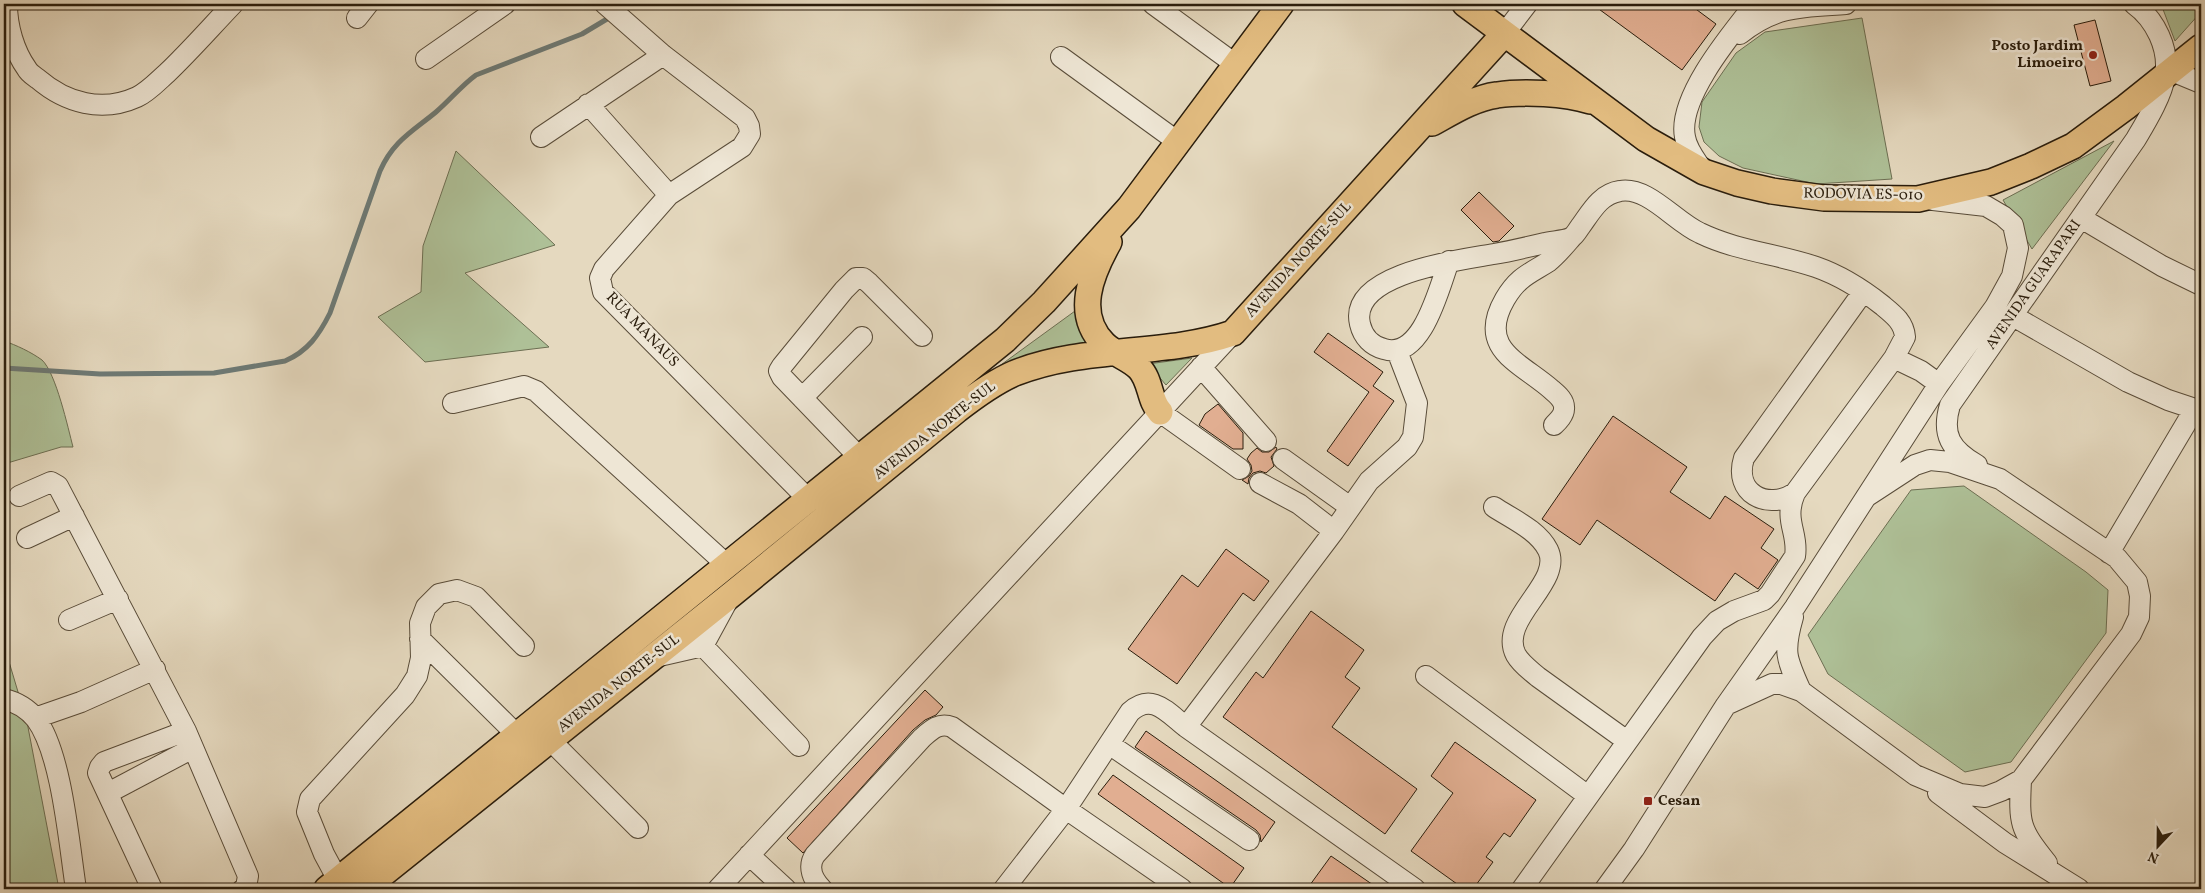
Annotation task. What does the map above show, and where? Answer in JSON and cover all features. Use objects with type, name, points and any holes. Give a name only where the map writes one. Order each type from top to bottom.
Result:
[{"type":"main road","name":"AVENIDA NORTE-SUL","points":[[333,885],[807,498],[1005,340],[1044,302],[1129,208],[1280,4]]},
{"type":"main road","name":"RODOVIA ES-010","points":[[1465,4],[1646,139],[1704,172],[1737,183],[1772,191],[1824,198],[1918,199],[1991,182],[2031,166],[2073,146],[2201,47]]},
{"type":"main road","name":"AVENIDA NORTE-SUL","points":[[364,889],[732,594],[957,410],[994,384],[1015,373],[1070,357],[1201,342],[1233,333],[1504,34]]},
{"type":"main road","points":[[1414,132],[1459,107],[1496,95],[1533,94],[1577,97],[1599,105]]},
{"type":"main road","points":[[1129,208],[1100,260],[1087,299],[1087,312],[1089,322],[1104,343],[1139,368],[1148,384],[1155,408],[1160,412]]},
{"type":"street","points":[[7,4],[7,15],[12,38],[27,69],[48,88],[72,101],[94,105],[115,103],[138,97],[181,59],[233,4]]},
{"type":"street","points":[[426,59],[505,4]]},
{"type":"street","points":[[542,136],[663,55],[605,4]]},
{"type":"street","points":[[1153,4],[1235,64]]},
{"type":"street","name":"AVENIDA NORTE-SUL","points":[[1504,34],[1527,4]]},
{"type":"street","points":[[1704,172],[1687,146],[1684,135],[1684,122],[1691,102],[1715,55],[1755,4]]},
{"type":"street","points":[[1715,55],[1755,22],[1779,11],[1846,4]]},
{"type":"street","points":[[2134,4],[2152,20],[2159,34],[2168,74],[2201,83]]},
{"type":"street","name":"RUA MANAUS","points":[[663,55],[745,118],[750,134],[742,147],[670,195],[604,269],[600,278],[603,292],[807,498]]},
{"type":"street","points":[[1061,57],[1178,142]]},
{"type":"street","name":"AVENIDA GUARAPARI","points":[[2000,479],[1962,456],[1953,446],[1946,431],[1945,420],[1950,405],[2136,140],[2168,74]]},
{"type":"street","points":[[588,104],[670,195]]},
{"type":"street","points":[[1522,889],[1708,630],[1717,621],[1734,611],[1764,600],[1770,594],[1795,556],[1796,549],[1790,511],[1795,493],[1894,358],[1905,337],[1904,330],[1900,322],[1890,312],[1863,292],[1817,267],[1743,249],[1709,238],[1680,221],[1644,195],[1629,190],[1604,196],[1572,237],[1548,261],[1525,274],[1516,284],[1500,310],[1495,329],[1496,338],[1507,354],[1560,397],[1564,408],[1563,414],[1554,425]]},
{"type":"street","points":[[1605,889],[1634,849],[1726,705],[1795,608],[1940,384],[2007,287],[2016,262],[2018,248],[2013,225],[2003,216],[1986,206],[1918,199]]},
{"type":"street","points":[[2081,218],[2162,266],[2201,285]]},
{"type":"street","points":[[1449,261],[1420,335],[1407,347],[1397,351],[1386,350],[1367,340],[1359,320],[1364,301],[1375,289],[1394,279],[1449,261],[1572,237]]},
{"type":"street","points":[[859,456],[782,377],[779,371],[844,290],[856,278],[863,278],[870,283],[922,336]]},
{"type":"street","points":[[1795,493],[1775,501],[1764,500],[1754,495],[1746,487],[1742,477],[1741,466],[1744,458],[1863,292]]},
{"type":"street","points":[[2013,316],[2050,339],[2128,382],[2198,410],[2109,553]]},
{"type":"street","points":[[718,889],[1233,333]]},
{"type":"street","points":[[802,398],[862,337]]},
{"type":"street","points":[[1186,727],[1334,531],[1369,481],[1407,447],[1413,437],[1417,403],[1397,351]]},
{"type":"street","points":[[1894,358],[1921,371],[1940,384]]},
{"type":"street","points":[[1202,367],[1266,441]]},
{"type":"street","points":[[453,403],[524,386],[536,391],[727,565]]},
{"type":"street","points":[[1160,412],[1240,469]]},
{"type":"street","points":[[1283,459],[1350,507]]},
{"type":"street","points":[[1866,497],[1915,465],[1930,460],[1950,462],[2000,479],[2117,558],[2137,582],[2140,596],[2139,617],[2131,634],[2021,780],[1985,797],[1973,797],[1960,794],[1915,775]]},
{"type":"street","points":[[19,496],[51,482],[55,483],[74,516],[155,669],[189,740],[248,876],[246,887],[243,889]]},
{"type":"street","points":[[1260,483],[1299,504],[1334,531]]},
{"type":"street","points":[[1494,507],[1530,530],[1548,551],[1550,562],[1541,586],[1518,622],[1514,634],[1514,653],[1525,667],[1627,741]]},
{"type":"street","points":[[27,538],[74,516]]},
{"type":"street","points":[[333,885],[324,854],[307,812],[310,799],[323,787],[405,695],[417,676],[421,658],[420,623],[426,607],[440,594],[457,590],[476,597],[524,646]]},
{"type":"street","points":[[651,658],[703,646],[732,594]]},
{"type":"street","points":[[69,620],[118,599]]},
{"type":"street","points":[[1795,608],[1787,638],[1786,653],[1788,664],[1801,691]]},
{"type":"street","points":[[420,639],[517,735]]},
{"type":"street","points":[[703,646],[799,746]]},
{"type":"street","points":[[35,718],[81,702],[155,669]]},
{"type":"street","points":[[1426,676],[1588,796]]},
{"type":"street","points":[[1726,705],[1772,684],[1781,684],[1801,691],[2004,842],[2079,889]]},
{"type":"street","points":[[4,699],[16,703],[35,718],[49,742],[54,760],[76,889]]},
{"type":"street","points":[[1004,889],[1066,808],[1130,712],[1139,704],[1148,702],[1158,706],[1415,889]]},
{"type":"street","points":[[822,889],[812,872],[811,862],[815,855],[922,738],[940,726],[952,727],[1182,889]]},
{"type":"street","points":[[549,739],[638,828]]},
{"type":"street","points":[[152,889],[98,774],[104,762],[189,740]]},
{"type":"street","points":[[108,794],[189,740]]},
{"type":"street","points":[[1109,744],[1249,840]]},
{"type":"street","points":[[2021,780],[2020,817],[2024,830],[2032,844],[2055,873]]},
{"type":"street","points":[[749,855],[786,889]]},
{"type":"green space","points":[[2161,4],[2201,4],[2201,12],[2175,41]]},
{"type":"green space","points":[[1862,18],[1892,179],[1816,184],[1743,168],[1719,156],[1704,142],[1699,127],[1702,102],[1736,53],[1765,32]]},
{"type":"green space","points":[[2114,141],[2032,249],[2003,200]]},
{"type":"green space","points":[[456,151],[555,245],[465,273],[549,347],[425,362],[378,317],[421,292],[423,246]]},
{"type":"green space","points":[[1075,311],[1089,347],[1035,356],[998,367]]},
{"type":"green space","points":[[4,341],[33,354],[42,360],[47,367],[61,401],[73,447],[61,447],[4,464]]},
{"type":"green space","points":[[1192,358],[1166,385],[1148,364]]},
{"type":"green space","points":[[1964,486],[2086,572],[2108,590],[2106,633],[2011,762],[1965,772],[1828,674],[1808,635],[1911,490]]},
{"type":"green space","points":[[4,645],[27,722],[59,889],[4,889]]},
{"type":"building","points":[[1592,4],[1689,4],[1716,24],[1682,70]]},
{"type":"building","points":[[2095,20],[2111,81],[2090,86],[2074,25]]},
{"type":"building","points":[[1479,192],[1514,226],[1499,241],[1493,242],[1461,210]]},
{"type":"building","points":[[1328,333],[1383,372],[1373,386],[1394,401],[1348,466],[1327,451],[1369,392],[1314,352]]},
{"type":"building","points":[[1218,404],[1243,433],[1243,449],[1233,449],[1199,425],[1205,414]]},
{"type":"building","points":[[1613,416],[1687,467],[1670,492],[1710,519],[1725,496],[1774,529],[1761,548],[1778,560],[1758,589],[1735,573],[1715,601],[1597,520],[1580,545],[1542,519]]},
{"type":"building","points":[[1276,447],[1277,449],[1271,457],[1274,466],[1266,473],[1260,471],[1253,473],[1249,478],[1248,484],[1242,480],[1249,476],[1252,471],[1247,459],[1251,453],[1257,448],[1262,452],[1269,452]]},
{"type":"building","points":[[1226,549],[1269,581],[1254,601],[1243,593],[1177,684],[1128,649],[1182,575],[1198,587]]},
{"type":"building","points":[[1311,611],[1364,650],[1345,677],[1360,688],[1332,727],[1417,789],[1385,834],[1223,717],[1256,672],[1263,678]]},
{"type":"building","points":[[925,690],[943,707],[936,715],[925,720],[913,730],[803,853],[787,838]]},
{"type":"building","points":[[1146,731],[1275,822],[1261,842],[1260,835],[1256,830],[1135,747]]},
{"type":"building","points":[[1455,742],[1536,800],[1510,837],[1504,833],[1486,857],[1493,862],[1473,889],[1464,889],[1411,851],[1453,793],[1431,776]]},
{"type":"building","points":[[1113,775],[1244,868],[1230,888],[1098,794]]},
{"type":"building","points":[[1331,856],[1379,889],[1307,889]]},
{"type":"waterway","points":[[4,368],[100,374],[214,373],[285,361],[293,357],[312,342],[330,313],[380,171],[397,144],[436,112],[476,75],[582,34],[612,16]]},
{"type":"place","name":"Posto Jardim Limoeiro","points":[[2093,55]]},
{"type":"place","name":"Cesan","points":[[1648,801]]}]
